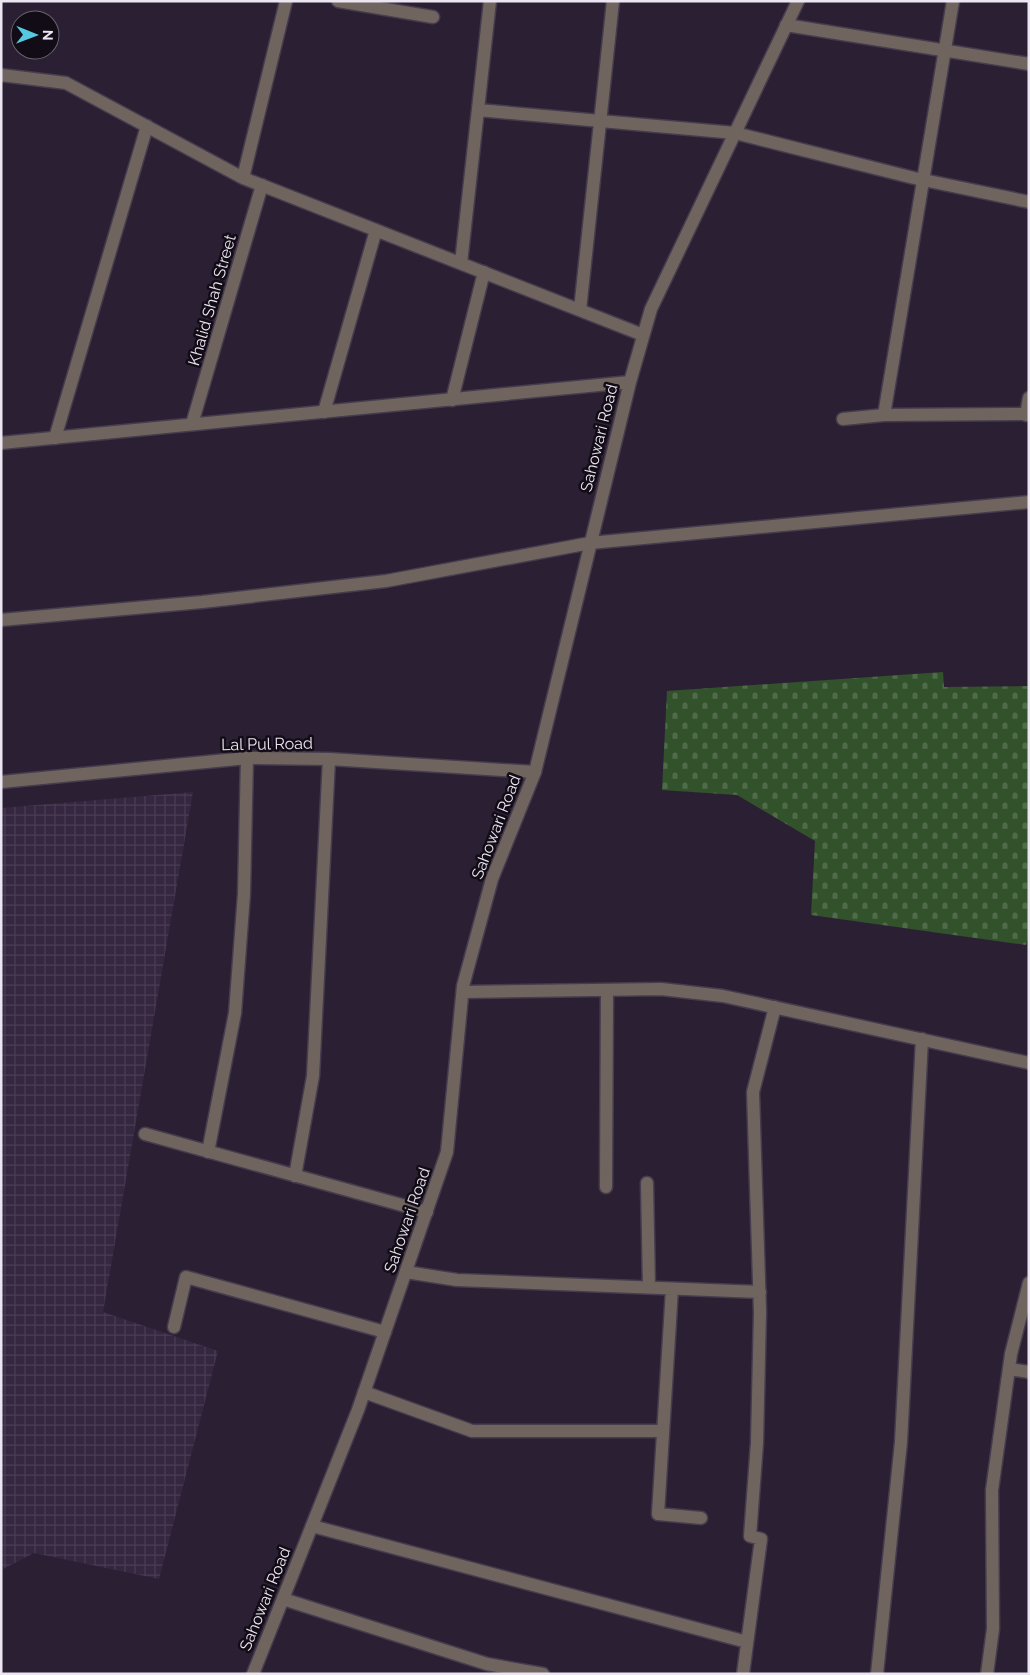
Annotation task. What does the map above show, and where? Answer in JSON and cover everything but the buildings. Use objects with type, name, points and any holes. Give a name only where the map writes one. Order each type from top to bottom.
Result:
[{"type":"street","points":[[242,178],[286,1]]},
{"type":"street","points":[[338,1],[433,17]]},
{"type":"street","points":[[461,263],[490,1]]},
{"type":"street","points":[[580,310],[613,1]]},
{"type":"street","name":"Sahowari Road","points":[[253,1674],[364,1392],[447,1152],[463,992],[492,878],[535,772],[630,382],[651,309],[798,1]]},
{"type":"street","points":[[884,415],[953,1]]},
{"type":"street","points":[[786,25],[1029,64]]},
{"type":"street","points":[[1,75],[66,83],[242,178],[643,335]]},
{"type":"street","points":[[478,110],[735,133],[924,180],[1029,202]]},
{"type":"street","points":[[55,438],[147,126]]},
{"type":"street","name":"Khalid Shah Street","points":[[192,424],[262,185]]},
{"type":"street","points":[[324,412],[376,230]]},
{"type":"street","points":[[452,400],[484,272]]},
{"type":"street","points":[[1,443],[630,382]]},
{"type":"street","points":[[843,419],[884,415],[1027,415],[1029,398]]},
{"type":"street","points":[[1,620],[202,602],[386,581],[590,543],[1029,502]]},
{"type":"street","points":[[208,1152],[236,1013],[244,894],[247,758]]},
{"type":"street","name":"Lal Pul Road","points":[[1,782],[247,758],[330,759],[535,772]]},
{"type":"street","points":[[296,1176],[313,1076],[330,759]]},
{"type":"street","points":[[463,992],[661,989],[723,996],[1029,1063]]},
{"type":"street","points":[[606,1187],[607,990]]},
{"type":"street","points":[[743,1674],[761,1539],[750,1536],[757,1443],[760,1292],[753,1092],[775,1007]]},
{"type":"street","points":[[877,1674],[901,1442],[922,1039]]},
{"type":"street","points":[[145,1134],[427,1212]]},
{"type":"street","points":[[647,1183],[649,1287]]},
{"type":"street","points":[[406,1272],[457,1280],[760,1292]]},
{"type":"street","points":[[174,1327],[186,1278],[385,1332]]},
{"type":"street","points":[[987,1674],[993,1629],[992,1490],[1009,1369],[1029,1283]]},
{"type":"street","points":[[672,1289],[658,1514],[701,1518]]},
{"type":"street","points":[[1009,1369],[1029,1372]]},
{"type":"street","points":[[364,1392],[472,1431],[663,1432]]},
{"type":"street","points":[[312,1526],[748,1642]]},
{"type":"street","points":[[283,1599],[486,1664],[543,1674]]},
{"type":"shaded area","points":[[193,792],[103,1312],[218,1351],[159,1579],[34,1553],[1,1570],[1,808]]},
{"type":"green space","points":[[943,672],[944,687],[1029,686],[1029,933],[1026,945],[811,915],[815,841],[737,795],[662,790],[667,691]]}]
